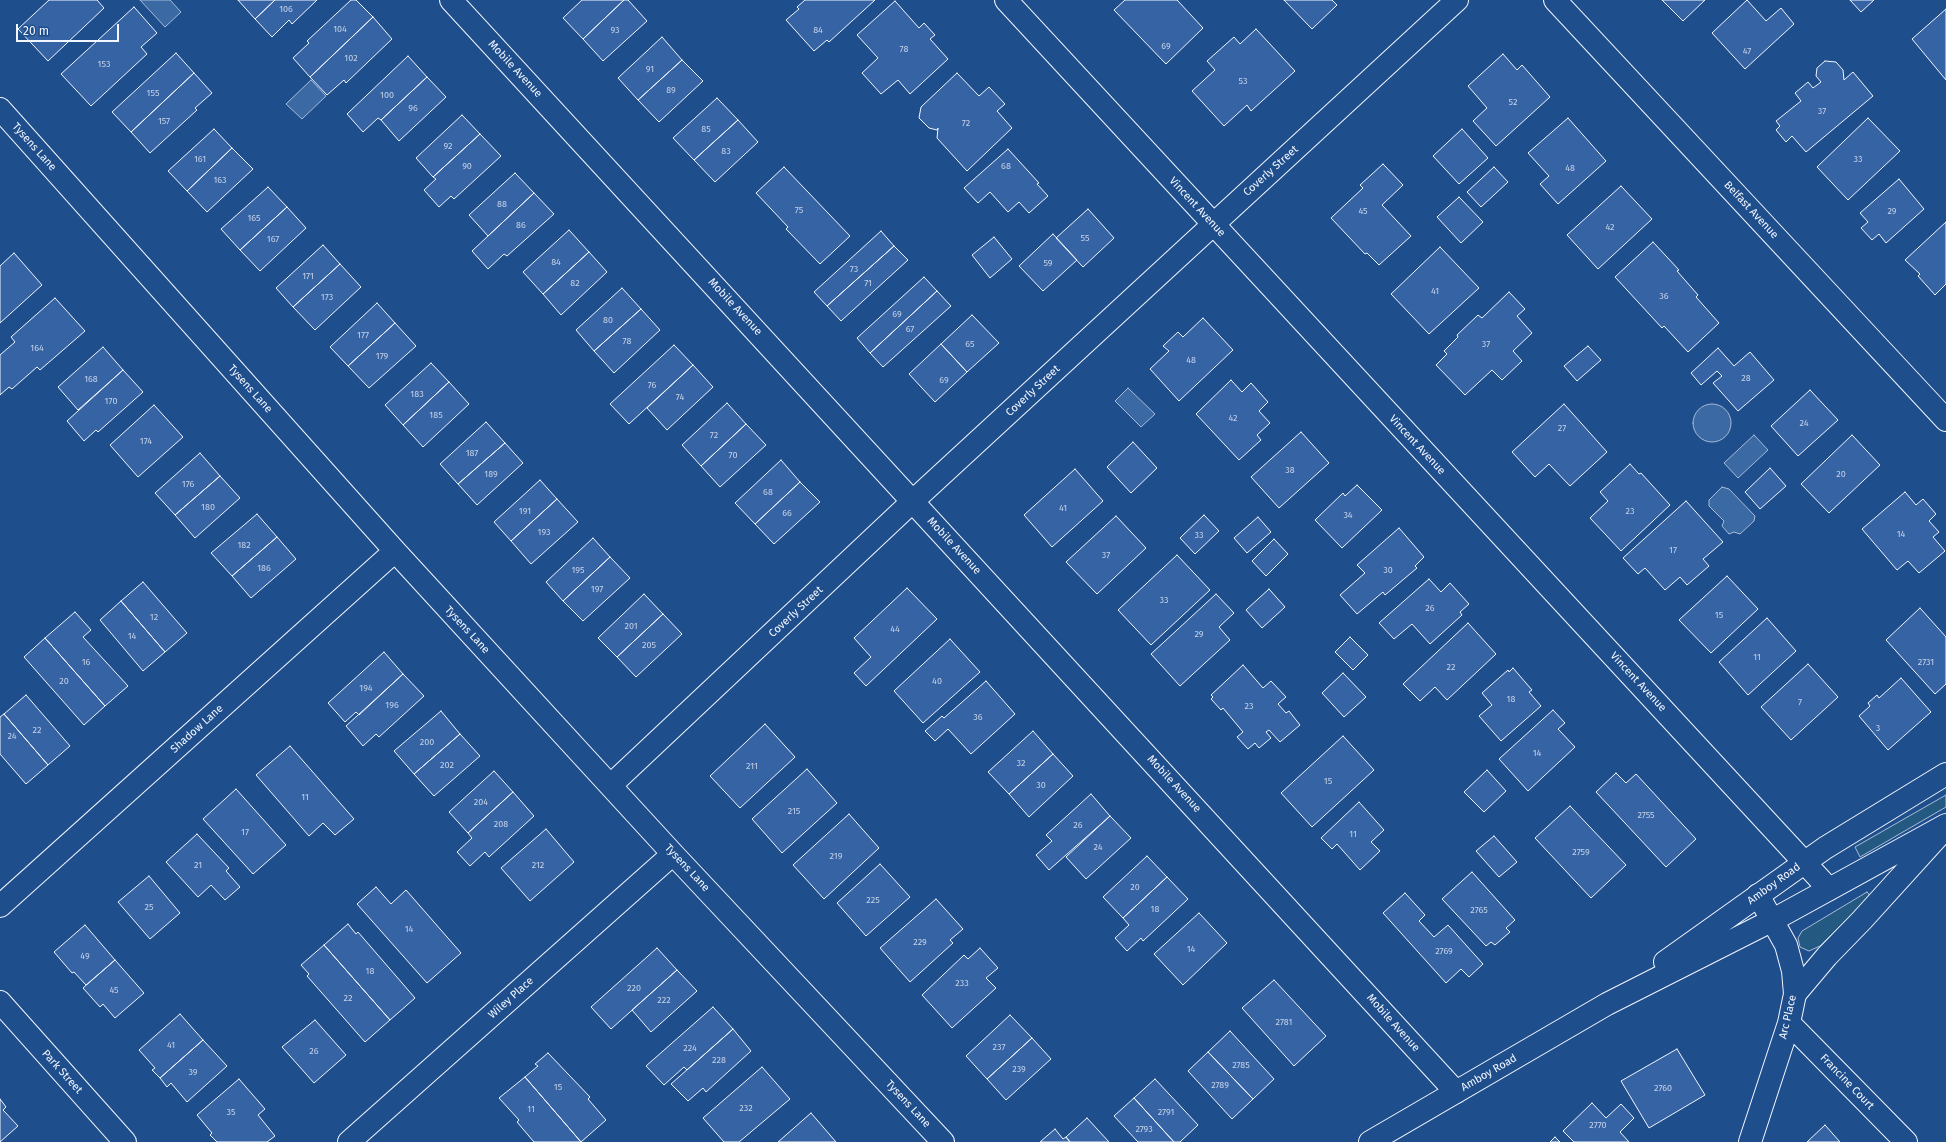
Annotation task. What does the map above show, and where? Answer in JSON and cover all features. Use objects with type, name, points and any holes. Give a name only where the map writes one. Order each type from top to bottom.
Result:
[{"type":"street","name":"Mobile Avenue","points":[[451,0],[1456,1092]]},
{"type":"street","name":"Vincent Avenue","points":[[1006,0],[1829,889]]},
{"type":"street","name":"Coverly Street","points":[[611,785],[913,501],[1212,224],[1457,0]]},
{"type":"street","name":"Belfast Avenue","points":[[1555,0],[1946,420]]},
{"type":"street","name":"Tysens Lane","points":[[0,109],[395,551],[673,854],[944,1142]]},
{"type":"street","name":"Shadow Lane","points":[[0,906],[395,551]]},
{"type":"street","name":"Amboy Road","points":[[1607,1004],[1805,862],[1946,774]]},
{"type":"street","name":"Amboy Road","points":[[1370,1142],[1607,1004],[1773,920],[1946,826]]},
{"type":"street","points":[[1795,994],[1827,956],[1862,920],[1946,826]]},
{"type":"street","name":"Wiley Place","points":[[349,1142],[673,854]]},
{"type":"street","name":"Arc Place","points":[[1750,1142],[1789,1023],[1795,994],[1792,971],[1786,945],[1758,895]]},
{"type":"street","name":"Park Street","points":[[0,1002],[125,1142]]},
{"type":"street","name":"Francine Court","points":[[1789,1023],[1906,1142]]},
{"type":"shaded area","points":[[140,0],[170,0],[181,12],[165,27]]},
{"type":"shaded area","points":[[311,80],[326,96],[302,119],[286,104]]},
{"type":"shaded area","points":[[1128,388],[1155,414],[1141,427],[1115,401]]},
{"type":"shaded area","points":[[1708,404],[1716,404],[1726,409],[1730,416],[1730,430],[1726,437],[1716,442],[1708,442],[1698,437],[1696,434],[1693,427],[1693,419],[1698,409],[1701,407]]},
{"type":"shaded area","points":[[1754,435],[1768,450],[1738,478],[1724,463]]},
{"type":"shaded area","points":[[1722,487],[1729,489],[1755,516],[1754,521],[1740,534],[1734,532],[1729,534],[1722,526],[1724,521],[1709,506],[1709,500]]},
{"type":"shaded area","points":[[1946,795],[1946,807],[1860,857],[1855,847]]},
{"type":"shaded area","points":[[1867,892],[1869,894],[1869,898],[1820,946],[1809,951],[1800,947],[1798,938],[1802,931]]},
{"type":"building","points":[[49,0],[97,0],[104,8],[48,61],[18,29]]},
{"type":"building","points":[[238,0],[275,0],[255,19]]},
{"type":"building","points":[[275,0],[317,0],[292,24],[289,20],[272,37],[255,19]]},
{"type":"building","points":[[351,0],[356,0],[373,17],[310,77],[293,58],[309,43],[307,41]]},
{"type":"building","points":[[582,0],[624,0],[583,39],[563,18]]},
{"type":"building","points":[[624,0],[628,0],[647,21],[603,61],[583,39]]},
{"type":"building","points":[[805,0],[875,0],[829,42],[827,40],[814,51],[786,20],[799,9],[797,7]]},
{"type":"building","points":[[1125,0],[1177,0],[1203,28],[1166,64],[1114,10]]},
{"type":"building","points":[[1284,0],[1332,0],[1337,5],[1312,29]]},
{"type":"building","points":[[1662,0],[1705,0],[1683,21]]},
{"type":"building","points":[[1747,0],[1766,21],[1781,8],[1794,24],[1745,69],[1712,33]]},
{"type":"building","points":[[1850,0],[1874,0],[1861,12]]},
{"type":"building","points":[[895,1],[919,28],[924,23],[935,35],[930,39],[948,59],[910,94],[898,80],[881,94],[862,73],[878,58],[857,35]]},
{"type":"building","points":[[134,7],[157,33],[141,47],[147,54],[91,106],[61,74]]},
{"type":"building","points":[[1946,9],[1946,80],[1912,39]]},
{"type":"building","points":[[373,17],[392,39],[346,83],[344,80],[327,95],[310,77]]},
{"type":"building","points":[[1256,29],[1295,71],[1251,111],[1247,105],[1224,126],[1192,91],[1215,70],[1207,61],[1234,37],[1240,44]]},
{"type":"building","points":[[662,37],[682,60],[638,100],[618,78]]},
{"type":"building","points":[[176,53],[194,73],[131,132],[112,112]]},
{"type":"building","points":[[1503,54],[1517,70],[1522,65],[1550,97],[1496,146],[1473,121],[1487,108],[1468,86]]},
{"type":"building","points":[[408,56],[427,77],[381,120],[378,118],[363,132],[347,114]]},
{"type":"building","points":[[682,60],[703,81],[659,122],[638,100]]},
{"type":"building","points":[[1825,61],[1836,62],[1843,70],[1844,80],[1853,72],[1873,96],[1806,152],[1792,136],[1786,142],[1776,130],[1780,126],[1776,121],[1801,101],[1795,93],[1808,82],[1813,88],[1821,82],[1816,76],[1817,68]]},
{"type":"building","points":[[194,73],[212,93],[195,108],[197,110],[150,153],[131,132]]},
{"type":"building","points":[[957,73],[979,96],[989,87],[1005,104],[997,111],[1012,128],[967,171],[937,138],[938,128],[937,130],[929,128],[919,118],[921,107]]},
{"type":"building","points":[[427,77],[446,97],[399,141],[381,120]]},
{"type":"building","points":[[717,98],[738,120],[694,160],[673,138]]},
{"type":"building","points":[[462,115],[480,134],[433,177],[416,158]]},
{"type":"building","points":[[1568,118],[1606,161],[1558,204],[1540,184],[1549,176],[1528,153]]},
{"type":"building","points":[[1868,118],[1900,151],[1848,200],[1817,167]]},
{"type":"building","points":[[738,120],[758,142],[715,182],[694,160]]},
{"type":"building","points":[[214,129],[232,148],[187,191],[168,171]]},
{"type":"building","points":[[1462,129],[1488,158],[1459,184],[1433,156]]},
{"type":"building","points":[[480,134],[501,156],[454,199],[451,196],[439,207],[424,190],[436,179],[433,177]]},
{"type":"building","points":[[232,148],[253,169],[207,212],[187,191]]},
{"type":"building","points":[[1008,149],[1039,183],[1037,184],[1048,196],[1029,213],[1019,202],[1008,212],[990,192],[978,203],[964,188]]},
{"type":"building","points":[[1383,164],[1403,185],[1382,205],[1411,236],[1379,265],[1367,253],[1365,254],[1331,218],[1363,188],[1360,185]]},
{"type":"building","points":[[784,167],[850,236],[820,264],[786,229],[788,227],[756,193]]},
{"type":"building","points":[[1494,167],[1508,182],[1481,207],[1467,192]]},
{"type":"building","points":[[515,173],[534,193],[488,236],[469,215]]},
{"type":"building","points":[[1899,179],[1924,209],[1886,243],[1879,234],[1872,240],[1861,228],[1868,222],[1860,213]]},
{"type":"building","points":[[1621,186],[1652,219],[1598,269],[1567,235]]},
{"type":"building","points":[[268,187],[287,207],[240,250],[221,229]]},
{"type":"building","points":[[534,193],[554,214],[507,256],[504,254],[488,269],[472,251]]},
{"type":"building","points":[[1459,197],[1483,222],[1461,243],[1437,217]]},
{"type":"building","points":[[287,207],[306,228],[260,271],[240,250]]},
{"type":"building","points":[[1088,209],[1114,238],[1083,267],[1056,238]]},
{"type":"building","points":[[1946,222],[1946,284],[1935,295],[1918,276],[1920,274],[1905,260]]},
{"type":"building","points":[[569,230],[589,252],[543,294],[523,272]]},
{"type":"building","points":[[881,231],[894,246],[827,306],[814,292]]},
{"type":"building","points":[[1053,234],[1077,260],[1043,291],[1019,266]]},
{"type":"building","points":[[994,237],[1012,259],[990,278],[972,255]]},
{"type":"building","points":[[1653,242],[1679,270],[1677,271],[1698,295],[1696,297],[1719,323],[1688,352],[1664,326],[1662,328],[1615,277]]},
{"type":"building","points":[[323,245],[340,264],[293,307],[276,288]]},
{"type":"building","points":[[894,246],[908,260],[841,321],[827,306]]},
{"type":"building","points":[[1440,247],[1479,288],[1429,334],[1391,294]]},
{"type":"building","points":[[589,252],[607,272],[561,315],[543,294]]},
{"type":"building","points":[[14,253],[42,285],[0,323],[0,266]]},
{"type":"building","points":[[340,264],[361,287],[315,330],[293,307]]},
{"type":"building","points":[[924,277],[937,291],[870,353],[857,338]]},
{"type":"building","points":[[622,288],[641,309],[594,351],[576,330]]},
{"type":"building","points":[[937,291],[951,306],[883,367],[870,353]]},
{"type":"building","points":[[1509,292],[1525,309],[1517,316],[1532,333],[1513,351],[1522,361],[1502,380],[1492,370],[1465,395],[1436,365],[1447,354],[1444,351],[1458,337],[1457,335],[1478,315],[1482,318]]},
{"type":"building","points":[[55,298],[85,331],[40,370],[37,367],[12,389],[9,387],[0,395],[0,355],[15,342],[11,337]]},
{"type":"building","points":[[377,303],[395,323],[348,366],[330,347]]},
{"type":"building","points":[[641,309],[660,330],[614,373],[594,351]]},
{"type":"building","points":[[972,315],[999,343],[967,372],[941,344]]},
{"type":"building","points":[[1203,318],[1233,350],[1179,401],[1150,369],[1169,351],[1163,346],[1178,332],[1183,337]]},
{"type":"building","points":[[395,323],[416,346],[369,388],[348,366]]},
{"type":"building","points":[[941,344],[967,372],[935,402],[909,374]]},
{"type":"building","points":[[674,345],[693,365],[629,424],[610,404]]},
{"type":"building","points":[[1588,346],[1601,360],[1577,381],[1564,366]]},
{"type":"building","points":[[103,347],[123,370],[78,410],[58,387]]},
{"type":"building","points":[[1718,348],[1734,366],[1750,352],[1774,380],[1738,411],[1713,383],[1722,376],[1717,371],[1701,385],[1691,373]]},
{"type":"building","points":[[431,363],[449,382],[403,425],[385,405]]},
{"type":"building","points":[[693,365],[713,387],[667,430],[647,408]]},
{"type":"building","points":[[123,370],[143,392],[98,432],[96,430],[84,441],[67,421]]},
{"type":"building","points":[[1231,380],[1242,392],[1251,383],[1268,402],[1259,411],[1270,423],[1257,435],[1261,440],[1239,460],[1196,414]]},
{"type":"building","points":[[449,382],[469,404],[423,447],[403,425]]},
{"type":"building","points":[[1810,390],[1838,420],[1798,456],[1771,426]]},
{"type":"building","points":[[727,403],[746,424],[701,466],[682,445]]},
{"type":"building","points":[[1564,404],[1607,452],[1570,486],[1549,464],[1535,477],[1512,452]]},
{"type":"building","points":[[154,405],[183,437],[138,477],[110,445]]},
{"type":"building","points":[[486,422],[505,443],[458,484],[440,464]]},
{"type":"building","points":[[746,424],[766,445],[720,487],[701,466]]},
{"type":"building","points":[[1301,432],[1329,463],[1279,508],[1251,477]]},
{"type":"building","points":[[1852,435],[1880,465],[1829,513],[1801,484]]},
{"type":"building","points":[[1133,442],[1157,468],[1131,493],[1107,467]]},
{"type":"building","points":[[505,443],[523,463],[477,505],[458,484]]},
{"type":"building","points":[[200,453],[220,476],[175,515],[155,493]]},
{"type":"building","points":[[781,460],[800,482],[755,524],[735,503]]},
{"type":"building","points":[[1630,464],[1639,474],[1641,473],[1670,505],[1621,551],[1590,518],[1608,501],[1600,492]]},
{"type":"building","points":[[1770,468],[1786,486],[1760,509],[1745,492]]},
{"type":"building","points":[[1075,469],[1103,501],[1052,547],[1024,515]]},
{"type":"building","points":[[220,476],[240,498],[195,538],[175,515]]},
{"type":"building","points":[[540,480],[557,499],[511,541],[494,522]]},
{"type":"building","points":[[800,482],[820,502],[774,544],[755,524]]},
{"type":"building","points":[[1357,485],[1382,510],[1342,548],[1315,520],[1343,493],[1345,496]]},
{"type":"building","points":[[1905,492],[1916,505],[1923,499],[1936,514],[1929,521],[1939,532],[1933,537],[1945,551],[1919,573],[1908,561],[1897,570],[1862,529]]},
{"type":"building","points":[[557,499],[578,522],[531,564],[511,541]]},
{"type":"building","points":[[1686,501],[1723,542],[1703,559],[1709,566],[1687,585],[1680,577],[1665,590],[1645,568],[1638,574],[1623,558]]},
{"type":"building","points":[[257,514],[277,537],[232,576],[211,553]]},
{"type":"building","points":[[1204,515],[1219,531],[1195,554],[1180,538]]},
{"type":"building","points":[[1116,516],[1146,548],[1097,594],[1066,562]]},
{"type":"building","points":[[1258,517],[1271,532],[1247,553],[1234,538]]},
{"type":"building","points":[[1399,528],[1424,557],[1415,566],[1417,568],[1385,595],[1383,592],[1357,614],[1340,595],[1365,573],[1357,565]]},
{"type":"building","points":[[277,537],[296,559],[251,598],[232,576]]},
{"type":"building","points":[[593,538],[610,557],[563,601],[546,582]]},
{"type":"building","points":[[1274,539],[1288,554],[1266,576],[1252,561]]},
{"type":"building","points":[[1177,555],[1210,590],[1151,645],[1118,610]]},
{"type":"building","points":[[610,557],[630,578],[583,621],[563,601]]},
{"type":"building","points":[[1727,576],[1758,609],[1711,653],[1679,620]]},
{"type":"building","points":[[1429,579],[1441,592],[1450,583],[1469,604],[1460,612],[1462,615],[1430,644],[1412,624],[1394,639],[1379,623]]},
{"type":"building","points":[[143,582],[187,633],[165,652],[121,601]]},
{"type":"building","points":[[907,588],[937,619],[866,686],[854,673],[871,657],[854,638]]},
{"type":"building","points":[[1269,589],[1285,607],[1262,628],[1246,610]]},
{"type":"building","points":[[644,594],[663,614],[617,657],[598,638]]},
{"type":"building","points":[[1216,594],[1234,613],[1219,627],[1230,640],[1180,686],[1151,654]]},
{"type":"building","points":[[121,601],[165,652],[143,671],[100,620]]},
{"type":"building","points":[[1920,608],[1946,637],[1946,684],[1935,694],[1886,640]]},
{"type":"building","points":[[75,612],[91,630],[83,637],[128,686],[105,706],[45,638]]},
{"type":"building","points":[[663,614],[682,634],[636,677],[617,657]]},
{"type":"building","points":[[1767,618],[1796,651],[1748,695],[1719,662]]},
{"type":"building","points":[[1468,623],[1496,654],[1447,700],[1435,687],[1420,701],[1403,684]]},
{"type":"building","points":[[1350,637],[1368,655],[1353,670],[1335,652]]},
{"type":"building","points":[[45,638],[105,706],[84,725],[24,657]]},
{"type":"building","points":[[950,639],[980,672],[923,723],[894,691]]},
{"type":"building","points":[[384,652],[403,674],[359,715],[356,712],[345,722],[328,703]]},
{"type":"building","points":[[1808,664],[1838,697],[1791,740],[1761,707]]},
{"type":"building","points":[[1243,665],[1263,688],[1271,681],[1286,697],[1278,704],[1286,713],[1289,711],[1300,725],[1280,742],[1269,730],[1266,732],[1271,738],[1259,748],[1255,743],[1248,749],[1237,737],[1243,732],[1223,708],[1221,710],[1211,699],[1213,697],[1211,695]]},
{"type":"building","points":[[1513,668],[1532,690],[1529,692],[1541,706],[1501,741],[1479,716],[1492,705],[1482,693],[1508,670],[1509,672]]},
{"type":"building","points":[[1343,673],[1366,697],[1344,717],[1322,693]]},
{"type":"building","points":[[403,674],[424,696],[379,737],[376,734],[363,746],[346,726]]},
{"type":"building","points":[[1901,678],[1931,712],[1888,750],[1859,716],[1870,706],[1868,703],[1877,695],[1879,698]]},
{"type":"building","points":[[986,681],[1015,714],[971,754],[948,729],[935,741],[925,731],[942,716],[944,718]]},
{"type":"building","points":[[26,695],[70,746],[48,765],[4,714]]},
{"type":"building","points":[[1553,710],[1565,723],[1558,729],[1575,747],[1528,791],[1499,759]]},
{"type":"building","points":[[441,711],[460,734],[414,774],[394,751]]},
{"type":"building","points":[[4,714],[48,765],[26,784],[0,754],[0,717]]},
{"type":"building","points":[[765,724],[795,757],[740,808],[710,776]]},
{"type":"building","points":[[1033,731],[1053,754],[1009,794],[988,772]]},
{"type":"building","points":[[460,734],[480,756],[434,796],[414,774]]},
{"type":"building","points":[[1343,736],[1374,770],[1312,827],[1281,793]]},
{"type":"building","points":[[290,746],[354,819],[335,835],[323,823],[309,836],[256,775]]},
{"type":"building","points":[[1053,754],[1073,776],[1029,817],[1009,794]]},
{"type":"building","points":[[807,769],[837,803],[782,853],[752,819]]},
{"type":"building","points":[[1487,770],[1506,791],[1484,812],[1464,792]]},
{"type":"building","points":[[494,771],[513,792],[468,833],[449,812]]},
{"type":"building","points":[[1616,773],[1626,783],[1636,774],[1696,839],[1666,867],[1596,792]]},
{"type":"building","points":[[236,789],[286,845],[253,874],[203,819]]},
{"type":"building","points":[[513,792],[534,816],[489,857],[485,852],[470,866],[457,852],[472,838],[468,833]]},
{"type":"building","points":[[1091,794],[1110,816],[1049,870],[1036,855],[1052,841],[1046,835]]},
{"type":"building","points":[[1359,802],[1384,830],[1371,842],[1380,851],[1360,870],[1337,844],[1332,849],[1321,838]]},
{"type":"building","points":[[1570,806],[1626,865],[1591,898],[1535,838]]},
{"type":"building","points":[[849,814],[879,848],[824,899],[793,865]]},
{"type":"building","points":[[1110,816],[1131,838],[1086,879],[1066,857]]},
{"type":"building","points":[[546,829],[574,862],[530,901],[501,868]]},
{"type":"building","points":[[197,834],[229,868],[226,871],[240,887],[225,900],[211,885],[198,897],[166,862]]},
{"type":"building","points":[[1494,836],[1517,862],[1499,877],[1476,851]]},
{"type":"building","points":[[1147,856],[1167,877],[1123,918],[1103,897]]},
{"type":"building","points":[[880,864],[910,897],[866,936],[837,903]]},
{"type":"building","points":[[1472,872],[1515,920],[1506,928],[1510,932],[1495,945],[1491,942],[1486,946],[1442,899]]},
{"type":"building","points":[[149,876],[180,913],[150,939],[118,902]]},
{"type":"building","points":[[1167,877],[1188,899],[1143,941],[1141,938],[1127,951],[1115,938],[1129,925],[1123,918]]},
{"type":"building","points":[[376,887],[391,904],[406,890],[461,953],[427,983],[357,904]]},
{"type":"building","points":[[1405,893],[1425,915],[1419,921],[1434,937],[1448,925],[1483,964],[1469,977],[1461,969],[1446,983],[1383,913]]},
{"type":"building","points":[[936,899],[963,929],[950,940],[953,943],[910,982],[880,948]]},
{"type":"building","points":[[1199,913],[1227,943],[1183,985],[1154,954]]},
{"type":"building","points":[[348,924],[356,934],[358,932],[415,998],[390,1020],[324,945]]},
{"type":"building","points":[[85,925],[115,960],[86,985],[74,972],[72,973],[54,952]]},
{"type":"building","points":[[324,945],[390,1020],[365,1042],[307,976],[309,974],[301,965]]},
{"type":"building","points":[[657,948],[677,970],[611,1029],[591,1007]]},
{"type":"building","points":[[980,948],[998,968],[986,978],[996,988],[952,1028],[922,995],[964,955],[968,959]]},
{"type":"building","points":[[115,960],[144,993],[115,1018],[103,1004],[100,1007],[83,988]]},
{"type":"building","points":[[677,970],[697,991],[651,1032],[632,1010]]},
{"type":"building","points":[[1274,980],[1326,1036],[1294,1066],[1242,1008]]},
{"type":"building","points":[[713,1007],[733,1029],[687,1070],[684,1067],[664,1085],[646,1066]]},
{"type":"building","points":[[180,1014],[203,1040],[160,1078],[152,1070],[155,1068],[139,1050]]},
{"type":"building","points":[[1010,1015],[1032,1038],[987,1079],[966,1056]]},
{"type":"building","points":[[315,1020],[346,1055],[314,1083],[282,1047]]},
{"type":"building","points":[[733,1029],[751,1051],[706,1092],[703,1088],[688,1101],[671,1084]]},
{"type":"building","points":[[1230,1031],[1274,1079],[1253,1099],[1208,1052]]},
{"type":"building","points":[[1032,1038],[1051,1059],[1006,1100],[987,1079]]},
{"type":"building","points":[[203,1040],[227,1066],[187,1102],[171,1083],[167,1087],[160,1078]]},
{"type":"building","points":[[1677,1049],[1705,1095],[1649,1128],[1621,1081]]},
{"type":"building","points":[[1208,1052],[1253,1099],[1232,1119],[1188,1071]]},
{"type":"building","points":[[548,1053],[590,1097],[588,1099],[606,1120],[581,1142],[525,1077],[538,1066],[535,1064]]},
{"type":"building","points":[[762,1067],[790,1099],[739,1142],[724,1142],[703,1118]]},
{"type":"building","points":[[525,1077],[581,1142],[534,1142],[517,1122],[519,1120],[499,1098]]},
{"type":"building","points":[[239,1079],[265,1109],[258,1115],[275,1136],[267,1142],[217,1142],[210,1135],[212,1133],[197,1115]]},
{"type":"building","points":[[1155,1079],[1198,1125],[1180,1142],[1174,1142],[1134,1098]]},
{"type":"building","points":[[1134,1098],[1174,1142],[1138,1142],[1114,1116]]},
{"type":"building","points":[[0,1099],[6,1107],[3,1110],[18,1126],[0,1142]]},
{"type":"building","points":[[1592,1103],[1606,1118],[1621,1104],[1634,1118],[1620,1132],[1629,1142],[1574,1142],[1563,1131]]},
{"type":"building","points":[[811,1113],[836,1142],[778,1142]]},
{"type":"building","points":[[1087,1118],[1109,1142],[1070,1142],[1066,1137]]},
{"type":"building","points":[[1825,1125],[1840,1142],[1807,1142]]},
{"type":"building","points":[[1055,1129],[1063,1139],[1066,1137],[1070,1142],[1040,1142]]},
{"type":"building","points":[[1555,1137],[1560,1142],[1550,1142]]}]
